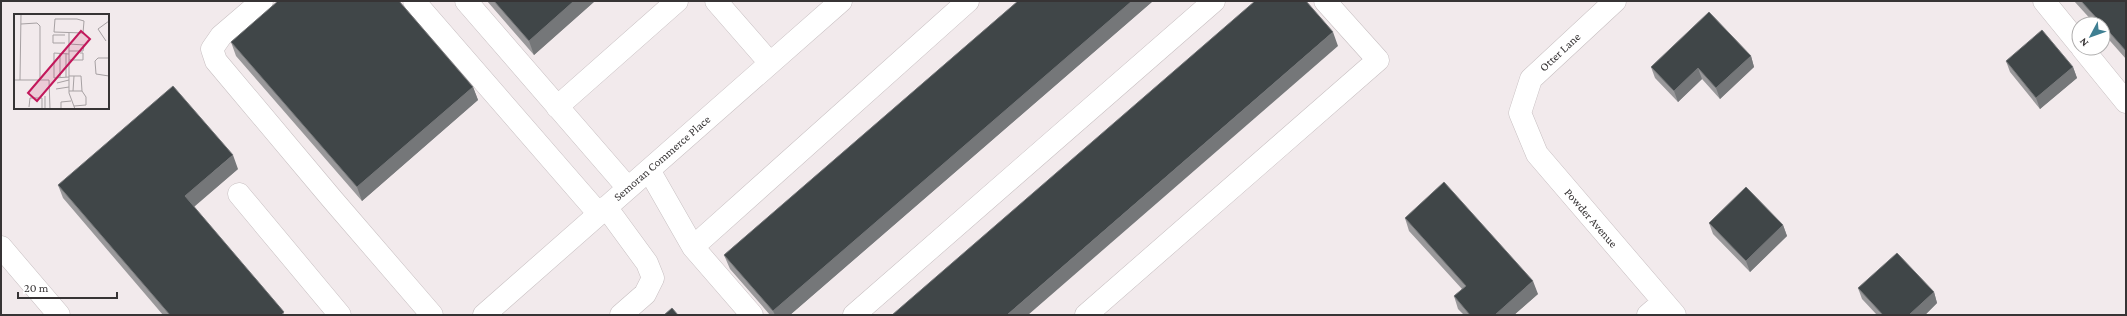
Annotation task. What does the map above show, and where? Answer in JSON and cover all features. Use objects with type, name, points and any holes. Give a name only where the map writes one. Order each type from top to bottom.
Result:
[{"type":"street","points":[[262,1],[221,36],[212,49],[216,61],[432,315]]},
{"type":"street","points":[[414,1],[647,263],[653,278],[645,294],[621,315]]},
{"type":"street","points":[[466,1],[628,188]]},
{"type":"street","points":[[557,107],[677,1]]},
{"type":"street","points":[[716,1],[770,63]]},
{"type":"street","name":"Semoran Commerce Place","points":[[484,315],[841,1]]},
{"type":"street","points":[[693,246],[968,1]]},
{"type":"street","points":[[854,315],[1214,1]]},
{"type":"street","points":[[1086,315],[1378,60],[1326,1]]},
{"type":"street","name":"Otter Lane","points":[[1520,113],[1531,79],[1615,1]]},
{"type":"street","points":[[2044,1],[2071,34]]},
{"type":"street","points":[[2089,56],[2126,102]]},
{"type":"street","name":"Powder Avenue","points":[[1520,113],[1537,154],[1662,311]]},
{"type":"street","points":[[649,170],[693,246],[752,315]]},
{"type":"street","points":[[239,194],[340,315]]},
{"type":"street","points":[[1,247],[59,315]]},
{"type":"building","points":[[278,1],[399,1],[473,87],[357,187],[231,42]]},
{"type":"building","points":[[494,1],[574,1],[529,41]]},
{"type":"building","points":[[1018,1],[1132,1],[773,311],[724,255]]},
{"type":"building","points":[[1255,1],[1306,1],[1333,32],[1007,315],[892,315]]},
{"type":"building","points":[[2081,1],[2126,1],[2126,51],[2111,34],[2111,16],[2095,16]]},
{"type":"building","points":[[1709,12],[1751,56],[1716,88],[1698,68],[1674,91],[1651,67]]},
{"type":"building","points":[[2042,30],[2073,67],[2036,98],[2006,61]]},
{"type":"building","points":[[173,86],[233,155],[185,196],[284,312],[281,315],[170,315],[58,185]]},
{"type":"building","points":[[1444,182],[1533,281],[1495,315],[1470,315],[1454,296],[1466,286],[1405,218]]},
{"type":"building","points":[[1746,187],[1783,225],[1746,261],[1709,223]]},
{"type":"building","points":[[1897,253],[1934,292],[1909,315],[1883,315],[1858,288]]},
{"type":"building","points":[[672,308],[678,315],[664,315]]}]
